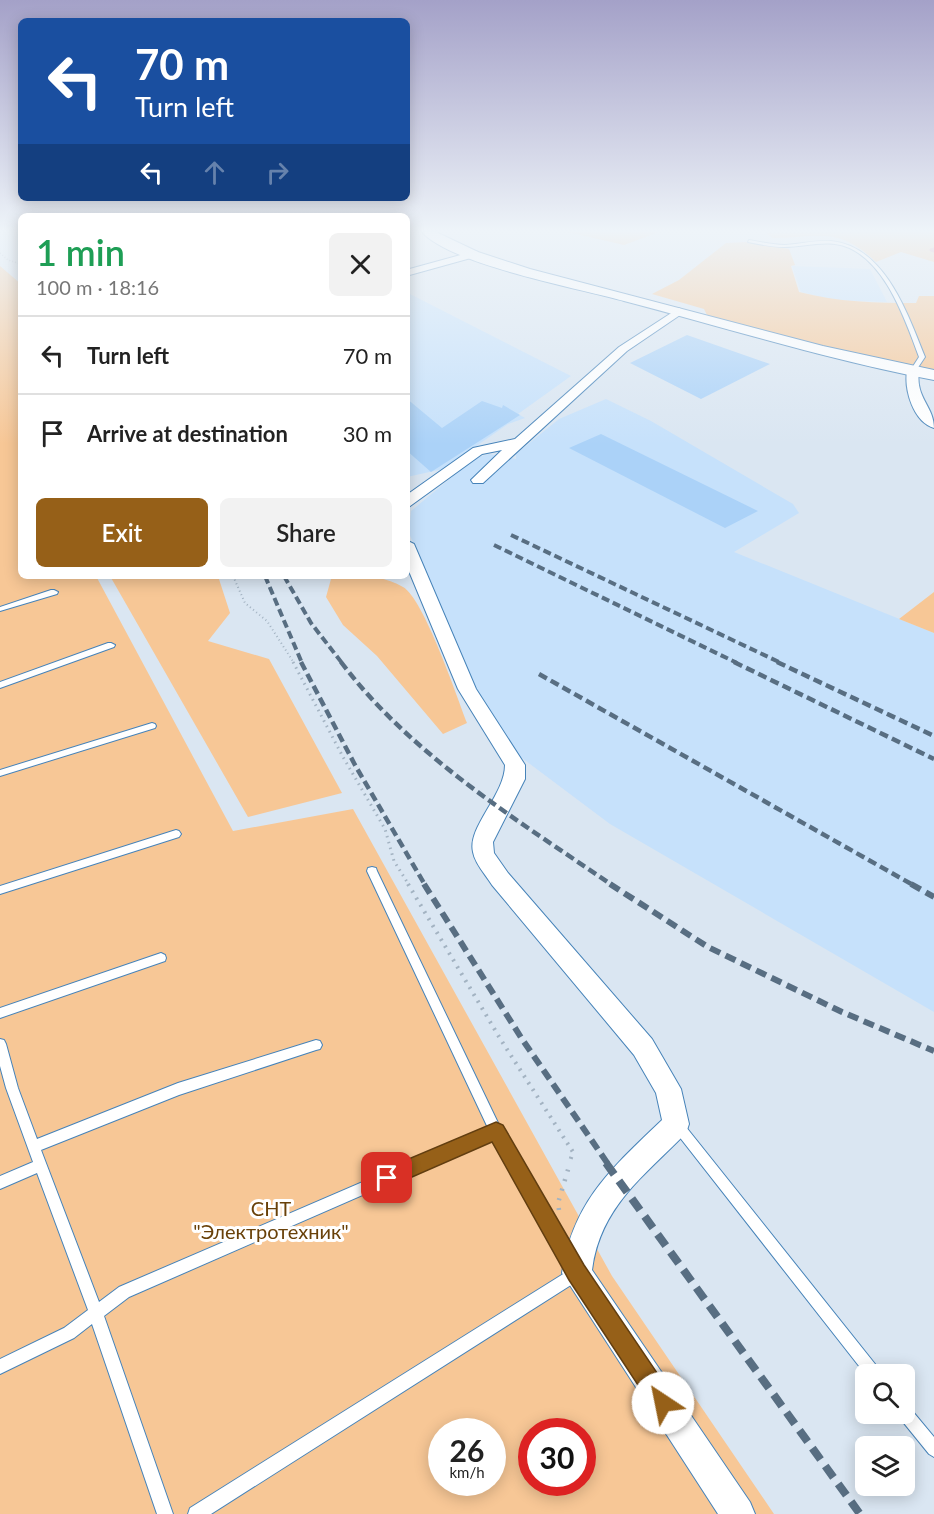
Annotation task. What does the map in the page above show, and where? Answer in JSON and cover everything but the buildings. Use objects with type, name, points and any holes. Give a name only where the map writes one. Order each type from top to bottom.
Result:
[{"type":"street","points":[[649,303],[853,358],[934,375]]},
{"type":"street","points":[[478,480],[623,349],[679,311]]},
{"type":"street","points":[[913,371],[912,392],[916,403],[934,424]]},
{"type":"street","points":[[410,500],[478,451],[519,442]]},
{"type":"street","points":[[410,554],[467,689],[515,765],[515,779],[482,842],[483,855],[500,879],[643,1047],[668,1089],[676,1124],[618,1183],[600,1206],[585,1232],[577,1273],[738,1514]]},
{"type":"lane","points":[[900,303],[922,357],[913,371]]},
{"type":"lane","points":[[0,609],[54,592]]},
{"type":"lane","points":[[0,685],[111,645]]},
{"type":"lane","points":[[0,773],[152,726]]},
{"type":"lane","points":[[0,890],[176,834]]},
{"type":"lane","points":[[196,1514],[577,1273],[496,1131],[372,871]]},
{"type":"lane","points":[[0,1013],[161,958]]},
{"type":"lane","points":[[0,1044],[12,1088],[96,1314],[165,1514]]},
{"type":"lane","points":[[34,1147],[178,1089],[316,1045]]},
{"type":"lane","points":[[676,1124],[866,1364]]},
{"type":"lane","points":[[0,1367],[69,1333],[124,1292],[496,1131]]},
{"type":"lane","points":[[0,1183],[41,1165]]},
{"type":"lane","points":[[913,1424],[934,1449]]},
{"type":"path","points":[[234,579],[245,603],[267,621],[290,655],[385,830],[394,861],[501,1040],[573,1152],[558,1203],[560,1212]]},
{"type":"shaded area","points":[[410,303],[427,303],[571,376],[518,414],[525,418],[508,424],[443,469],[410,476]]},
{"type":"shaded area","points":[[606,399],[651,421],[793,504],[799,513],[734,552],[934,633],[934,1012],[610,824],[518,755],[474,688],[410,535],[411,511],[475,458],[489,454],[516,459],[516,454],[559,419]]},
{"type":"green space","name":"СНТ \"Электротехник\"","points":[[0,303],[18,303],[18,579],[98,579],[233,831],[353,809],[612,1276],[774,1514],[0,1514]]},
{"type":"green space","points":[[682,303],[934,303],[934,370],[855,355],[707,315],[704,309]]},
{"type":"green space","points":[[112,579],[219,579],[230,613],[208,641],[269,659],[342,793],[248,817]]},
{"type":"green space","points":[[331,579],[385,579],[403,587],[411,595],[430,628],[467,723],[443,734],[377,656],[343,625],[326,597]]},
{"type":"green space","points":[[934,592],[934,633],[899,619]]},
{"type":"railway","points":[[511,535],[781,663]]},
{"type":"railway","points":[[494,545],[737,663]]},
{"type":"railway","points":[[266,579],[302,663]]},
{"type":"railway","points":[[286,579],[311,623],[342,663]]},
{"type":"railway","points":[[301,662],[355,765],[425,885]]},
{"type":"railway","points":[[341,662],[369,696],[432,756],[503,810],[612,885]]},
{"type":"railway","points":[[734,662],[934,759]]},
{"type":"railway","points":[[777,662],[934,736]]},
{"type":"railway","points":[[539,674],[913,885]]},
{"type":"railway","points":[[424,884],[522,1039],[608,1164]]},
{"type":"railway","points":[[610,884],[708,947],[842,1012],[934,1051]]},
{"type":"railway","points":[[911,884],[934,897]]},
{"type":"railway","points":[[606,1163],[860,1514]]},
{"type":"route","points":[[387,1178],[496,1131],[577,1273],[663,1403]]}]
